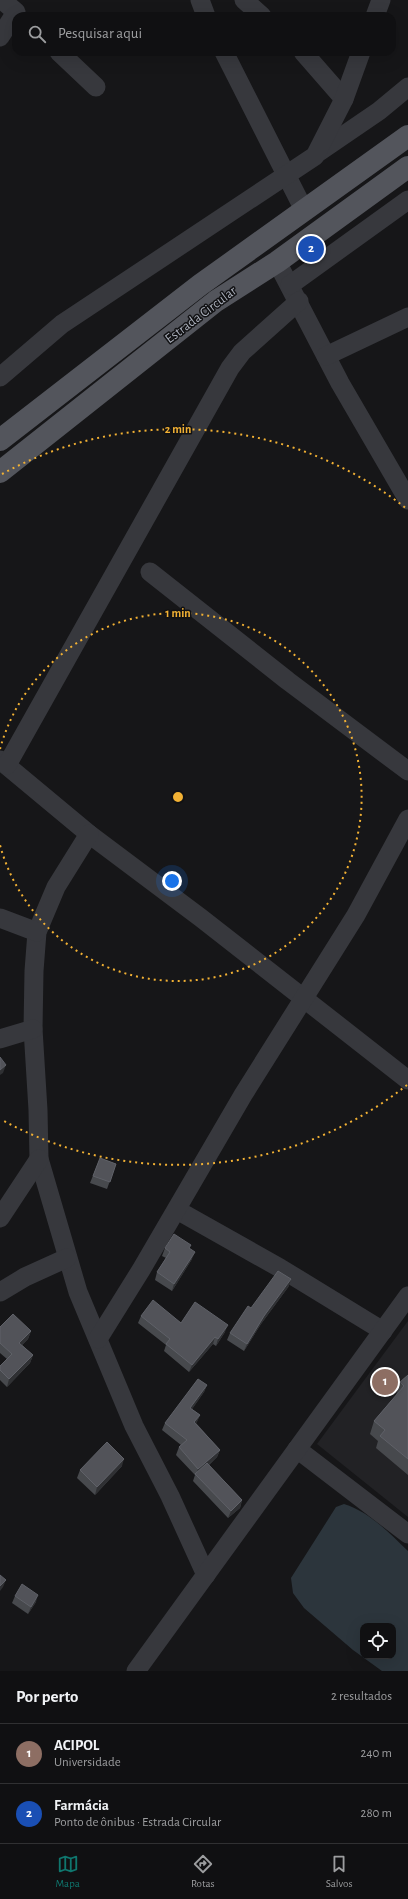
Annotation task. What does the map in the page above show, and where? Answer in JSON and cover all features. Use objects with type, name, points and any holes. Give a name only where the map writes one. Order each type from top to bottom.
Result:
[{"type":"main road","name":"Estrada Circular","points":[[0,440],[200,285],[408,136]]},
{"type":"main road","name":"Estrada Circular","points":[[0,472],[216,301],[276,262],[408,167]]},
{"type":"street","points":[[2,0],[16,12]]},
{"type":"street","points":[[200,0],[204,12]]},
{"type":"street","points":[[244,0],[258,12]]},
{"type":"street","points":[[376,12],[381,0]]},
{"type":"street","points":[[0,37],[12,22]]},
{"type":"street","points":[[63,56],[96,87]]},
{"type":"street","points":[[226,56],[304,210]]},
{"type":"street","points":[[306,56],[344,99]]},
{"type":"street","points":[[315,156],[344,99],[360,56]]},
{"type":"street","points":[[0,377],[62,324],[315,156],[379,111],[408,87]]},
{"type":"street","points":[[408,200],[294,293],[242,352],[230,368],[4,762],[89,834],[408,1080]]},
{"type":"street","points":[[276,262],[294,293],[326,356],[408,500]]},
{"type":"street","points":[[326,356],[408,317]]},
{"type":"street","points":[[150,572],[288,681],[408,770]]},
{"type":"street","points":[[98,1339],[177,1210],[243,1095],[356,915],[408,819]]},
{"type":"street","points":[[89,834],[56,887],[37,932],[34,971],[33,1030],[38,1110],[39,1159],[78,1292],[134,1426],[170,1496],[206,1575]]},
{"type":"street","points":[[0,918],[37,932]]},
{"type":"street","points":[[0,1039],[33,1030]]},
{"type":"street","points":[[0,1218],[39,1159]]},
{"type":"street","points":[[177,1210],[280,1268],[383,1331]]},
{"type":"street","points":[[0,1292],[25,1277],[67,1258]]},
{"type":"street","points":[[136,1671],[408,1296]]},
{"type":"street","points":[[297,1449],[408,1534]]},
{"type":"shaded area","points":[[408,1321],[408,1517],[317,1444]]},
{"type":"shaded area","points":[[344,1504],[362,1512],[379,1524],[408,1551],[408,1671],[382,1671],[365,1659],[396,1659],[396,1623],[360,1623],[360,1655],[304,1608],[293,1593],[291,1578],[336,1507]]},
{"type":"building","points":[[0,1057],[6,1065],[0,1070]]},
{"type":"building","points":[[100,1158],[116,1164],[110,1182],[93,1176]]},
{"type":"building","points":[[174,1234],[191,1245],[189,1248],[195,1252],[174,1284],[157,1272],[170,1252],[165,1248]]},
{"type":"building","points":[[278,1271],[291,1279],[264,1316],[247,1344],[230,1333],[248,1306],[251,1308]]},
{"type":"building","points":[[153,1300],[181,1323],[195,1302],[228,1325],[218,1339],[215,1337],[192,1365],[166,1344],[170,1339],[141,1316]]},
{"type":"building","points":[[13,1314],[31,1331],[19,1343],[33,1355],[9,1379],[0,1370],[0,1366],[12,1354],[0,1343],[0,1327]]},
{"type":"building","points":[[408,1375],[408,1459],[380,1436],[385,1430],[374,1421],[404,1386],[400,1382]]},
{"type":"building","points":[[198,1379],[207,1385],[190,1408],[200,1415],[194,1422],[220,1450],[198,1469],[179,1447],[187,1440],[165,1423]]},
{"type":"building","points":[[107,1442],[124,1459],[97,1487],[80,1470]]},
{"type":"building","points":[[207,1463],[242,1500],[231,1511],[195,1474]]},
{"type":"building","points":[[0,1575],[6,1580],[0,1586]]},
{"type":"building","points":[[22,1584],[38,1595],[31,1607],[15,1596]]},
{"type":"place","name":"Farmácia","points":[[311,249]]},
{"type":"place","name":"ACIPOL","points":[[385,1382]]}]
